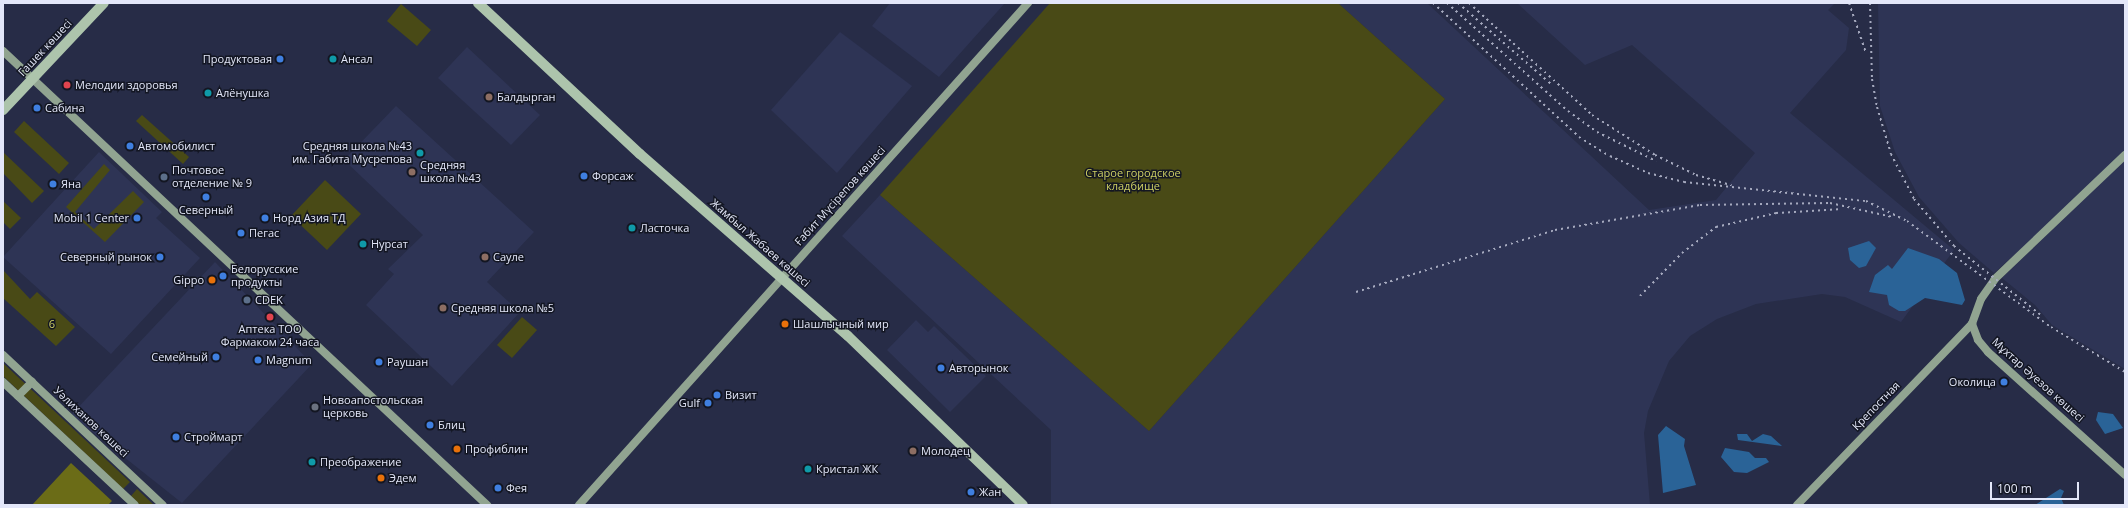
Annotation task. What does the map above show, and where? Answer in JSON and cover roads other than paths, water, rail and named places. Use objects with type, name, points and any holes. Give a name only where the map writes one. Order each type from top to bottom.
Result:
[{"type":"main road","name":"Гашек көшесі","points":[[3,110],[104,3]]},
{"type":"main road","name":"Жамбыл Жабаев көшесі","points":[[478,3],[640,154],[858,345],[1023,505]]},
{"type":"main road","name":"Ғабит Мүсірепов көшесі","points":[[579,505],[1028,3]]},
{"type":"main road","points":[[3,51],[34,78],[487,505]]},
{"type":"main road","points":[[1972,324],[1981,299],[1995,279],[2125,155]]},
{"type":"main road","name":"Мұхтар Әуезов көшесі","points":[[1972,324],[1978,340],[1988,352],[2125,475]]},
{"type":"main road","name":"Крепостная","points":[[1797,505],[1972,324]]},
{"type":"main road","name":"Уәлиханов көшесі","points":[[3,355],[163,505]]},
{"type":"main road","points":[[3,382],[135,505]]},
{"type":"main road","points":[[18,396],[32,382]]},
{"type":"railway","points":[[1433,3],[1579,137],[1610,156],[1648,173],[1684,182],[1866,201],[1907,221],[2051,327],[2125,372]]},
{"type":"railway","points":[[1447,3],[1568,111],[1597,132],[1656,161]]},
{"type":"railway","points":[[1458,3],[1551,84]]},
{"type":"railway","points":[[1469,3],[1592,115],[1655,155],[1696,175],[1732,185]]},
{"type":"railway","points":[[1849,3],[1866,53]]},
{"type":"railway","points":[[1870,3],[1872,79],[1877,107],[1891,154],[1914,199],[1954,246],[2042,316]]},
{"type":"railway","points":[[1356,292],[1555,230],[1700,205],[1830,203],[1892,217]]},
{"type":"railway","points":[[1640,296],[1682,253],[1716,227],[1776,213],[1842,209]]},
{"type":"place","name":"Продуктовая","points":[[280,59]]},
{"type":"place","name":"Ансал","points":[[333,59]]},
{"type":"place","name":"Мелодии здоровья","points":[[67,85]]},
{"type":"place","name":"Алёнушка","points":[[208,93]]},
{"type":"place","name":"Балдырган","points":[[489,97]]},
{"type":"place","name":"Сабина","points":[[37,108]]},
{"type":"place","name":"Автомобилист","points":[[130,146]]},
{"type":"place","name":"Средняя школа №43 им. Габита Мусрепова","points":[[420,153]]},
{"type":"place","name":"Средняя школа №43","points":[[412,172]]},
{"type":"place","name":"Форсаж","points":[[584,176]]},
{"type":"place","name":"Почтовое отделение № 9","points":[[164,177]]},
{"type":"place","name":"Яна","points":[[53,184]]},
{"type":"place","name":"Северный","points":[[206,197]]},
{"type":"place","name":"Mobil 1 Center","points":[[137,218]]},
{"type":"place","name":"Норд Азия ТД","points":[[265,218]]},
{"type":"place","name":"Ласточка","points":[[632,228]]},
{"type":"place","name":"Пегас","points":[[241,233]]},
{"type":"place","name":"Нурсат","points":[[363,244]]},
{"type":"place","name":"Северный рынок","points":[[160,257]]},
{"type":"place","name":"Сауле","points":[[485,257]]},
{"type":"place","name":"Белорусские продукты","points":[[223,276]]},
{"type":"place","name":"Gippo","points":[[212,280]]},
{"type":"place","name":"CDEK","points":[[247,300]]},
{"type":"place","name":"Средняя школа №5","points":[[443,308]]},
{"type":"place","name":"Аптека ТОО Фармаком 24 часа","points":[[270,317]]},
{"type":"place","name":"Шашлычный мир","points":[[785,324]]},
{"type":"place","name":"Семейный","points":[[216,357]]},
{"type":"place","name":"Magnum","points":[[258,360]]},
{"type":"place","name":"Раушан","points":[[379,362]]},
{"type":"place","name":"Авторынок","points":[[941,368]]},
{"type":"place","name":"Околица","points":[[2004,382]]},
{"type":"place","name":"Визит","points":[[717,395]]},
{"type":"place","name":"Gulf","points":[[708,403]]},
{"type":"place","name":"Новоапостольская церковь","points":[[315,407]]},
{"type":"place","name":"Блиц","points":[[430,425]]},
{"type":"place","name":"Строймарт","points":[[176,437]]},
{"type":"place","name":"Профиблин","points":[[457,449]]},
{"type":"place","name":"Молодец","points":[[913,451]]},
{"type":"place","name":"Преображение","points":[[312,462]]},
{"type":"place","name":"Кристал ЖК","points":[[808,469]]},
{"type":"place","name":"Эдем","points":[[381,478]]},
{"type":"place","name":"Фея","points":[[498,488]]},
{"type":"place","name":"Жан","points":[[971,492]]},
{"type":"park label","name":"Старое городское кладбище","points":[[1133,180]]},
{"type":"park label","name":"6","points":[[52,324]]}]
